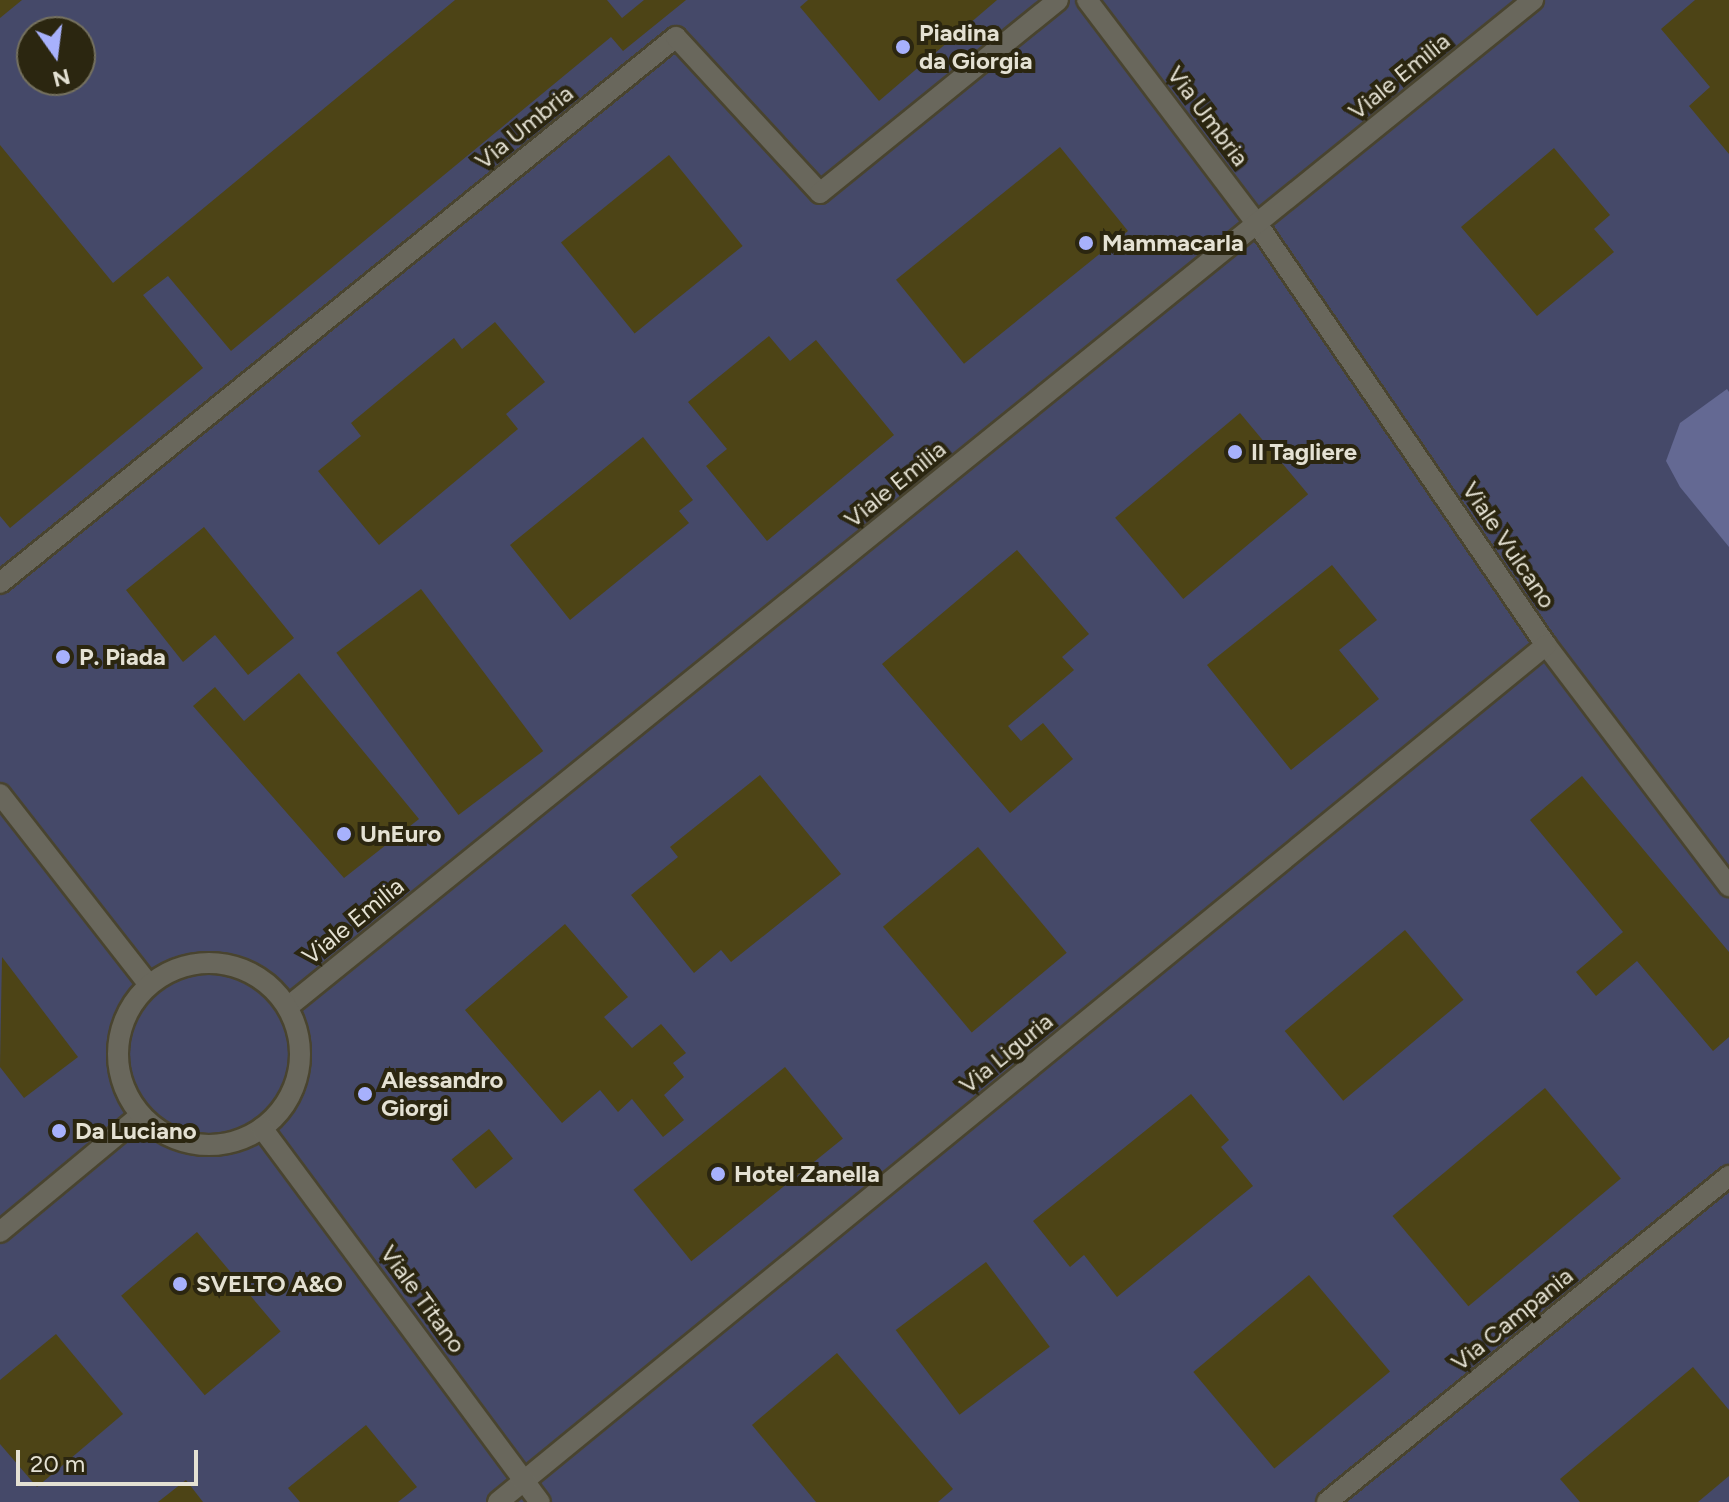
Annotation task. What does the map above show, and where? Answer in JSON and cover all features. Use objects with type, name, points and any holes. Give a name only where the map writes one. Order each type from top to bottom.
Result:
[{"type":"street","name":"Via Umbria","points":[[0,583],[676,37],[820,193],[1058,0]]},
{"type":"street","name":"Via Umbria","points":[[1087,0],[1258,225]]},
{"type":"street","name":"Viale Emilia","points":[[289,1006],[1533,0]]},
{"type":"street","name":"Viale Vulcano","points":[[1258,225],[1546,645],[1729,886]]},
{"type":"street","name":"Via Liguria","points":[[498,1502],[1546,645]]},
{"type":"street","points":[[0,794],[149,985]]},
{"type":"street","points":[[223,963],[249,971],[289,1006],[302,1059],[282,1110],[262,1128],[243,1139],[199,1145],[178,1140],[141,1115],[119,1072],[118,1049],[132,1003],[149,985],[171,970],[223,963]]},
{"type":"street","points":[[0,1232],[141,1115]]},
{"type":"street","name":"Viale Titano","points":[[262,1128],[540,1502]]},
{"type":"street","name":"Via Campania","points":[[1327,1502],[1729,1176]]},
{"type":"shaded area","points":[[0,0],[1729,0],[1729,1502],[0,1502]]},
{"type":"shaded area","points":[[1727,389],[1729,547],[1680,487],[1666,461],[1680,423]]},
{"type":"building","points":[[0,0],[22,0],[0,18]]},
{"type":"building","points":[[455,0],[607,0],[622,18],[644,0],[686,0],[623,51],[611,37],[231,351],[168,276],[143,295],[203,368],[10,528],[0,516],[0,145],[113,283]]},
{"type":"building","points":[[808,0],[997,0],[879,101],[800,7]]},
{"type":"building","points":[[1695,0],[1729,0],[1729,154],[1689,106],[1710,87],[1661,29]]},
{"type":"building","points":[[1060,147],[1128,231],[964,364],[896,280]]},
{"type":"building","points":[[1554,148],[1610,215],[1594,229],[1614,252],[1537,316],[1461,227]]},
{"type":"building","points":[[669,155],[743,246],[635,333],[561,242]]},
{"type":"building","points":[[495,322],[545,382],[506,414],[518,429],[379,545],[318,471],[361,436],[351,423],[454,338],[462,349]]},
{"type":"building","points":[[769,336],[790,361],[816,340],[894,435],[767,541],[706,466],[727,449],[688,402]]},
{"type":"building","points":[[1240,413],[1308,494],[1183,599],[1115,518]]},
{"type":"building","points":[[643,437],[693,500],[679,511],[689,523],[570,620],[510,545]]},
{"type":"building","points":[[204,527],[294,638],[248,675],[215,635],[183,662],[126,590]]},
{"type":"building","points":[[1017,550],[1089,634],[1062,657],[1074,670],[1008,726],[1021,741],[1043,723],[1073,759],[1010,813],[882,664]]},
{"type":"building","points":[[1332,565],[1377,620],[1339,650],[1379,699],[1291,770],[1207,665]]},
{"type":"building","points":[[421,589],[543,751],[459,815],[336,653]]},
{"type":"building","points":[[299,673],[419,819],[344,878],[193,706],[215,687],[244,721]]},
{"type":"building","points":[[760,775],[841,874],[731,962],[721,950],[694,973],[631,895],[678,857],[670,847]]},
{"type":"building","points":[[1582,776],[1729,952],[1729,1037],[1713,1051],[1637,961],[1596,996],[1576,972],[1623,932],[1530,820]]},
{"type":"building","points":[[978,847],[1067,953],[972,1032],[883,927]]},
{"type":"building","points":[[565,924],[628,997],[604,1017],[632,1048],[661,1024],[686,1053],[673,1063],[684,1077],[664,1095],[684,1120],[663,1137],[632,1099],[618,1112],[600,1090],[562,1123],[465,1010]]},
{"type":"building","points":[[1405,930],[1463,1000],[1343,1101],[1285,1031]]},
{"type":"building","points":[[2,957],[78,1057],[24,1098],[0,1067]]},
{"type":"building","points":[[785,1067],[843,1138],[691,1261],[633,1190]]},
{"type":"building","points":[[1545,1088],[1621,1178],[1468,1306],[1393,1216]]},
{"type":"building","points":[[1191,1094],[1229,1140],[1221,1147],[1253,1186],[1117,1297],[1084,1255],[1070,1267],[1033,1221]]},
{"type":"building","points":[[489,1129],[513,1159],[476,1189],[452,1159]]},
{"type":"building","points":[[197,1232],[281,1332],[205,1395],[121,1296]]},
{"type":"building","points":[[986,1262],[1050,1347],[960,1415],[896,1330]]},
{"type":"building","points":[[1309,1275],[1390,1372],[1274,1469],[1193,1372]]},
{"type":"building","points":[[56,1334],[123,1414],[37,1487],[0,1444],[0,1380]]},
{"type":"building","points":[[837,1353],[953,1489],[938,1502],[816,1502],[752,1425]]},
{"type":"building","points":[[1693,1367],[1729,1410],[1729,1476],[1698,1502],[1580,1502],[1560,1479]]},
{"type":"building","points":[[366,1425],[417,1487],[398,1502],[300,1502],[288,1488]]},
{"type":"building","points":[[186,1480],[203,1502],[158,1502]]},
{"type":"place","name":"Piadina da Giorgia","points":[[903,47]]},
{"type":"place","name":"Mammacarla","points":[[1086,243]]},
{"type":"place","name":"Il Tagliere","points":[[1235,452]]},
{"type":"place","name":"P. Piada","points":[[63,657]]},
{"type":"place","name":"UnEuro","points":[[344,834]]},
{"type":"place","name":"Alessandro Giorgi","points":[[365,1094]]},
{"type":"place","name":"Da Luciano","points":[[59,1131]]},
{"type":"place","name":"Hotel Zanella","points":[[718,1174]]},
{"type":"place","name":"SVELTO A&O","points":[[180,1284]]}]
